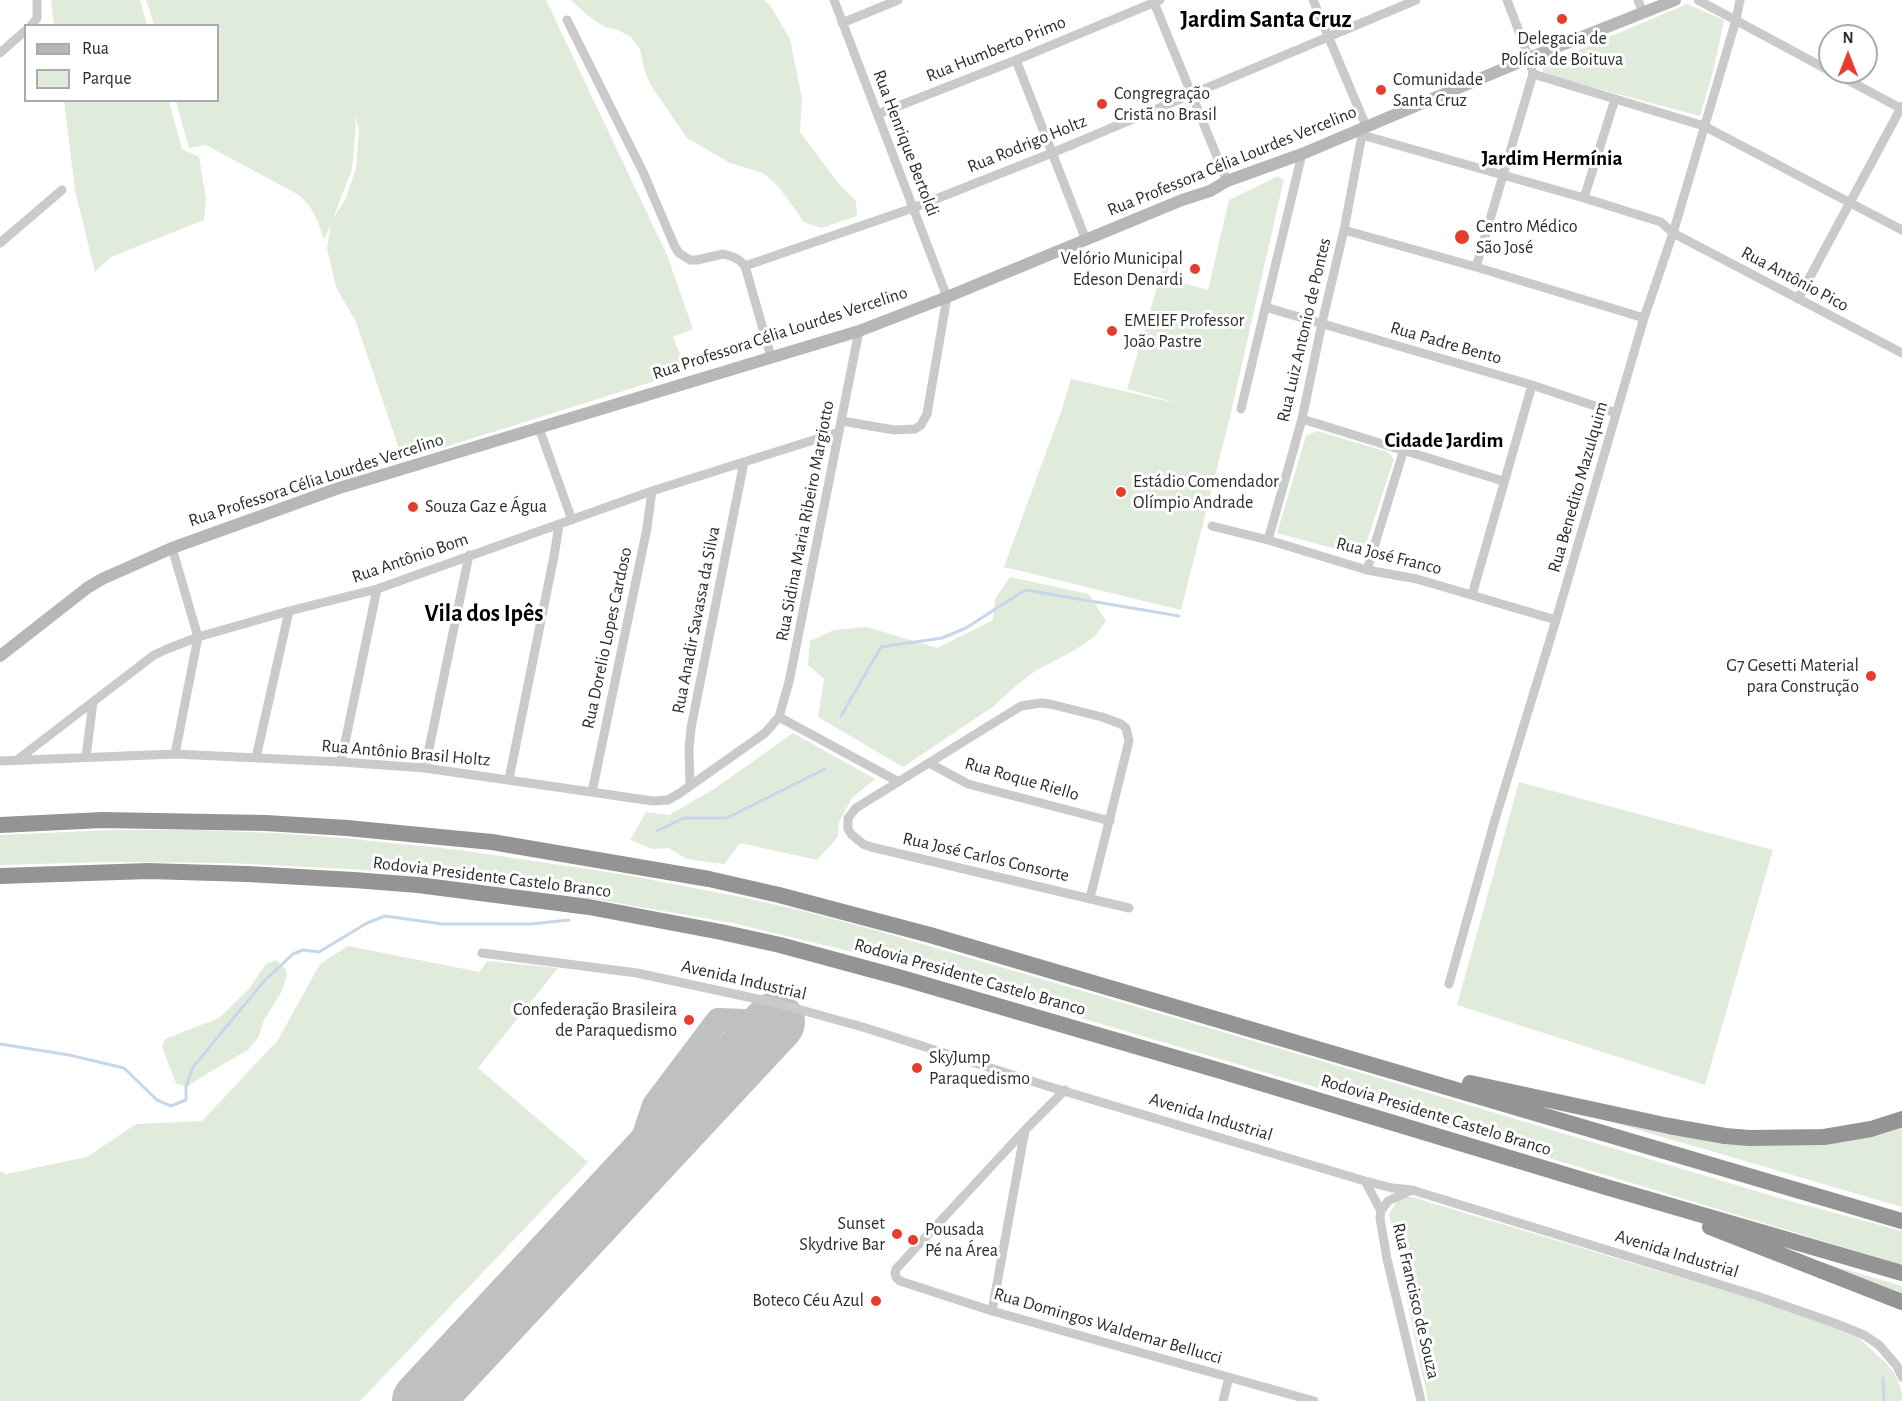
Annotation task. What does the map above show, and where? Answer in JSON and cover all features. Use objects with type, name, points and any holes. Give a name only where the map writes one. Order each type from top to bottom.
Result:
[{"type":"highway","name":"Rodovia Presidente Castelo Branco","points":[[0,825],[114,820],[266,823],[347,828],[492,842],[639,866],[779,895],[930,934],[1902,1221]]},
{"type":"highway","name":"Rodovia Presidente Castelo Branco","points":[[0,876],[148,871],[302,876],[489,893],[659,919],[780,945],[902,978],[1902,1273]]},
{"type":"highway","points":[[1366,1062],[1725,1136],[1768,1139],[1824,1137],[1871,1129],[1902,1119]]},
{"type":"highway","points":[[1605,1187],[1902,1302]]},
{"type":"main road","name":"Rua Professora Célia Lourdes Vercelino","points":[[0,657],[87,588],[112,574],[171,548],[336,489],[859,331],[1182,200],[1210,191],[1227,181],[1364,131],[1529,58],[1675,0]]},
{"type":"street","points":[[34,22],[37,0]]},
{"type":"street","name":"Rua Henrique Bertoldi","points":[[834,0],[947,297]]},
{"type":"street","points":[[842,22],[898,0]]},
{"type":"street","points":[[1313,0],[1364,131]]},
{"type":"street","name":"Rua Rodrigo Holtz","points":[[745,266],[913,208],[1052,153],[1416,0]]},
{"type":"street","points":[[1476,267],[1533,74],[1507,0]]},
{"type":"street","points":[[1638,0],[1643,13]]},
{"type":"street","points":[[1698,0],[1818,64]]},
{"type":"street","name":"Rua Benedito Mazulquim","points":[[1449,984],[1494,823],[1644,318],[1673,233],[1740,0]]},
{"type":"street","points":[[1155,1],[1227,181]]},
{"type":"street","name":"Rua Humberto Primo","points":[[878,114],[1017,60],[1155,1]]},
{"type":"street","points":[[567,20],[643,172],[679,253],[684,258],[697,260],[723,254],[739,260],[745,266],[771,357]]},
{"type":"street","points":[[0,53],[24,32]]},
{"type":"street","points":[[1017,60],[1086,240]]},
{"type":"street","points":[[1533,74],[1704,126],[1902,231]]},
{"type":"street","points":[[1798,299],[1902,108],[1856,84]]},
{"type":"street","points":[[1584,198],[1615,99]]},
{"type":"street","name":"Rua Antônio Pico","points":[[1364,131],[1661,222],[1673,233],[1902,353]]},
{"type":"street","name":"Rua Luiz Antonio de Pontes","points":[[1268,540],[1302,419],[1364,131]]},
{"type":"street","points":[[1241,409],[1302,154]]},
{"type":"street","points":[[0,243],[62,190]]},
{"type":"street","points":[[1344,230],[1644,318]]},
{"type":"street","points":[[842,422],[894,430],[915,429],[921,425],[927,414],[947,297]]},
{"type":"street","name":"Rua Padre Bento","points":[[1265,307],[1532,385],[1616,413]]},
{"type":"street","name":"Rua Sidina Maria Ribeiro Margiotto","points":[[779,717],[789,682],[859,331]]},
{"type":"street","points":[[1472,595],[1532,385]]},
{"type":"street","points":[[1302,419],[1503,481]]},
{"type":"street","points":[[540,428],[572,520]]},
{"type":"street","name":"Rua Antônio Bom","points":[[16,760],[154,655],[198,637],[377,589],[652,491],[839,432]]},
{"type":"street","points":[[1366,570],[1404,449]]},
{"type":"street","name":"Rua Anadir Savassa da Silva","points":[[690,786],[691,728],[744,462]]},
{"type":"street","name":"Rua Dorelio Lopes Cardoso","points":[[592,792],[652,491]]},
{"type":"street","points":[[509,779],[559,525]]},
{"type":"street","name":"Rua José Franco","points":[[1212,526],[1268,540],[1366,570],[1417,579],[1556,620]]},
{"type":"street","points":[[171,548],[198,637],[175,754]]},
{"type":"street","points":[[424,768],[469,555]]},
{"type":"street","points":[[341,762],[377,589]]},
{"type":"street","points":[[256,758],[289,611]]},
{"type":"street","points":[[86,757],[93,702]]},
{"type":"street","points":[[779,717],[897,781],[1014,710],[1032,704],[1050,704],[1122,724],[1126,728],[1129,741],[1090,898]]},
{"type":"street","name":"Rua Antônio Brasil Holtz","points":[[0,761],[175,754],[341,762],[424,768],[662,801],[680,794],[765,733],[779,717]]},
{"type":"street","name":"Rua Roque Riello","points":[[929,763],[968,783],[1110,821]]},
{"type":"street","name":"Rua José Carlos Consorte","points":[[897,781],[849,814],[851,834],[863,844],[1129,908]]},
{"type":"street","name":"Avenida Industrial","points":[[482,953],[637,973],[776,1003],[866,1028],[1392,1188],[1412,1190],[1757,1296],[1837,1324],[1864,1335],[1879,1345],[1897,1366],[1902,1377]]},
{"type":"street","points":[[992,1311],[1025,1130],[1065,1090]]},
{"type":"street","name":"Rua Domingos Waldemar Bellucci","points":[[1025,1130],[896,1269],[894,1273],[900,1281],[992,1311],[1314,1401]]},
{"type":"street","points":[[1365,1180],[1381,1211]]},
{"type":"street","name":"Rua Francisco de Souza","points":[[1412,1190],[1392,1198],[1381,1211],[1381,1227],[1421,1401]]},
{"type":"street","points":[[1222,1401],[1229,1377]]},
{"type":"green space","points":[[51,0],[140,0],[147,24],[54,24]]},
{"type":"green space","points":[[146,0],[546,0],[667,255],[693,329],[673,337],[687,371],[413,457],[400,452],[356,322],[336,287],[327,248],[331,225],[324,239],[309,205],[299,195],[206,145],[189,148],[176,102],[219,102],[219,24],[154,24]],"holes":[[[355,116],[359,129],[356,169],[345,200],[333,219],[352,169]]]},
{"type":"green space","points":[[571,0],[764,0],[770,5],[790,39],[802,99],[800,132],[839,184],[856,201],[857,216],[821,228],[804,222],[778,186],[763,173],[730,163],[687,138],[650,84],[640,49],[631,37],[618,30],[605,27]]},
{"type":"green space","points":[[1687,4],[1724,20],[1713,72],[1700,116],[1543,72],[1543,65]]},
{"type":"green space","points":[[64,102],[169,102],[182,149],[199,157],[206,199],[204,220],[111,257],[95,272],[75,190]]},
{"type":"green space","name":"Estádio Comendador Olímpio Andrade","points":[[1278,176],[1284,180],[1230,417],[1181,610],[1004,567],[1071,379],[1180,404],[1127,389],[1168,250],[1172,251],[1166,278],[1208,290],[1229,200]]},
{"type":"green space","points":[[1317,431],[1388,452],[1394,459],[1362,556],[1277,533],[1306,436]]},
{"type":"green space","points":[[1010,577],[1089,594],[1106,621],[1095,636],[1075,650],[1035,671],[994,706],[903,767],[818,717],[824,679],[808,665],[810,641],[834,630],[867,627],[937,648],[993,620],[995,599]]},
{"type":"green space","points":[[793,733],[875,779],[852,798],[839,822],[838,837],[817,860],[740,843],[724,864],[686,859],[669,848],[652,849],[630,840],[646,812],[669,815],[714,789]]},
{"type":"green space","points":[[1519,782],[1773,850],[1705,1085],[1457,1005]]},
{"type":"green space","points":[[110,830],[275,833],[460,850],[621,874],[799,910],[1315,1059],[1776,1197],[1902,1231],[1902,1265],[1318,1088],[874,957],[733,923],[542,890],[349,869],[228,863],[109,862],[0,865],[0,835]]},
{"type":"green space","points":[[348,946],[480,972],[487,961],[558,968],[478,1068],[588,1162],[360,1401],[0,1401],[0,1171],[6,1174],[87,1157],[136,1124],[202,1121],[278,1040],[320,964]]},
{"type":"green space","points":[[276,960],[285,968],[287,975],[282,991],[264,1020],[259,1036],[248,1050],[186,1087],[176,1083],[162,1047],[165,1039],[219,1018],[249,989],[266,964]]},
{"type":"green space","points":[[1577,1112],[1715,1139],[1902,1123],[1902,1207]]},
{"type":"green space","points":[[1405,1197],[1412,1197],[1755,1300],[1835,1328],[1860,1339],[1885,1362],[1894,1372],[1902,1392],[1902,1401],[1428,1401],[1389,1214],[1397,1201]]},
{"type":"green space","points":[[1814,1260],[1902,1286],[1902,1297]]},
{"type":"waterway","points":[[841,716],[881,647],[942,638],[966,628],[1025,590],[1179,616]]},
{"type":"waterway","points":[[657,831],[684,818],[727,818],[825,769]]},
{"type":"waterway","points":[[0,1044],[69,1055],[124,1068],[157,1100],[171,1106],[186,1100],[186,1087],[193,1067],[265,980],[293,954],[303,950],[319,952],[367,923],[385,916],[442,924],[531,924],[569,920]]},
{"type":"waterway","points":[[1883,1378],[1884,1401]]},
{"type":"taxiway","points":[[637,1169],[643,1138],[654,1105],[718,1020],[775,1022]]},
{"type":"taxiway","points":[[664,1092],[717,1084]]},
{"type":"runway","points":[[422,1401],[775,1022]]},
{"type":"place","name":"Delegacia de Polícia de Boituva","points":[[1562,19]]},
{"type":"place","name":"Comunidade Santa Cruz","points":[[1381,90]]},
{"type":"place","name":"Congregração Cristã no Brasil","points":[[1102,104]]},
{"type":"place","name":"Centro Médico São José","points":[[1462,237]]},
{"type":"place","name":"Velório Municipal Edeson Denardi","points":[[1195,269]]},
{"type":"place","name":"EMEIEF Professor João Pastre","points":[[1112,331]]},
{"type":"place","name":"Estádio Comendador Olímpio Andrade","points":[[1121,492]]},
{"type":"place","name":"Souza Gaz e Água","points":[[413,507]]},
{"type":"place","name":"G7 Gesetti Material para Construção","points":[[1871,676]]},
{"type":"place","name":"Confederação Brasileira de Paraquedismo","points":[[689,1020]]},
{"type":"place","name":"SkyJump Paraquedismo","points":[[917,1068]]},
{"type":"place","name":"Sunset Skydrive Bar","points":[[897,1234]]},
{"type":"place","name":"Pousada Pé na Área","points":[[913,1240]]},
{"type":"place","name":"Boteco Céu Azul","points":[[876,1301]]},
{"type":"district","name":"Jardim Santa Cruz","points":[[1266,20]]},
{"type":"district","name":"Jardim Hermínia","points":[[1552,159]]},
{"type":"district","name":"Cidade Jardim","points":[[1444,441]]},
{"type":"district","name":"Vila dos Ipês","points":[[484,614]]}]
